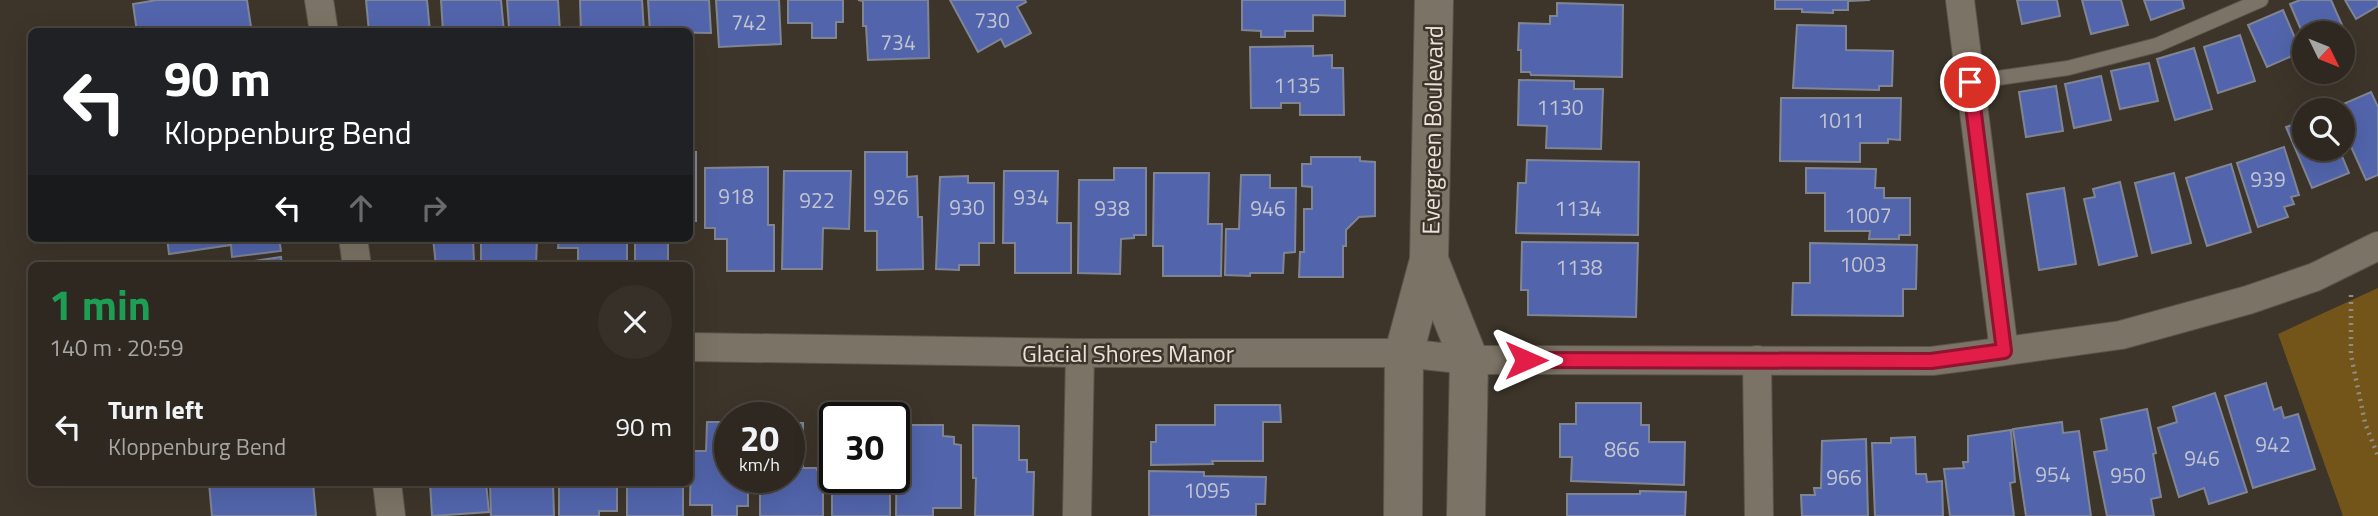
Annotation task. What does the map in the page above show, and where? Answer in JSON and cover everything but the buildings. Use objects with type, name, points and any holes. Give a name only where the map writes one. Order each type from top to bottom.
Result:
[{"type":"street","points":[[319,0],[323,28]]},
{"type":"street","name":"Evergreen Boulevard","points":[[1404,353],[1429,260],[1434,0]]},
{"type":"street","points":[[1960,0],[2004,351]]},
{"type":"street","points":[[354,242],[356,262]]},
{"type":"street","name":"Glacial Shores Manor","points":[[693,347],[1080,354],[1404,353],[1469,360],[1931,361],[2121,335],[2248,300],[2315,277],[2378,246]]},
{"type":"street","name":"Evergreen Boulevard","points":[[1429,260],[1469,360],[1466,516]]},
{"type":"street","points":[[1403,516],[1404,353]]},
{"type":"street","points":[[1077,516],[1080,354]]},
{"type":"street","points":[[1757,360],[1759,516]]},
{"type":"street","points":[[387,486],[391,516]]},
{"type":"lane","points":[[1970,82],[2068,68],[2157,45],[2261,0]]},
{"type":"path","points":[[2350,294],[2351,355],[2365,422],[2378,456]]},
{"type":"shaded area","points":[[2378,288],[2378,516],[2343,516],[2278,334]]},
{"type":"route","points":[[1526,360],[1931,361],[2004,351],[1970,82]]}]
